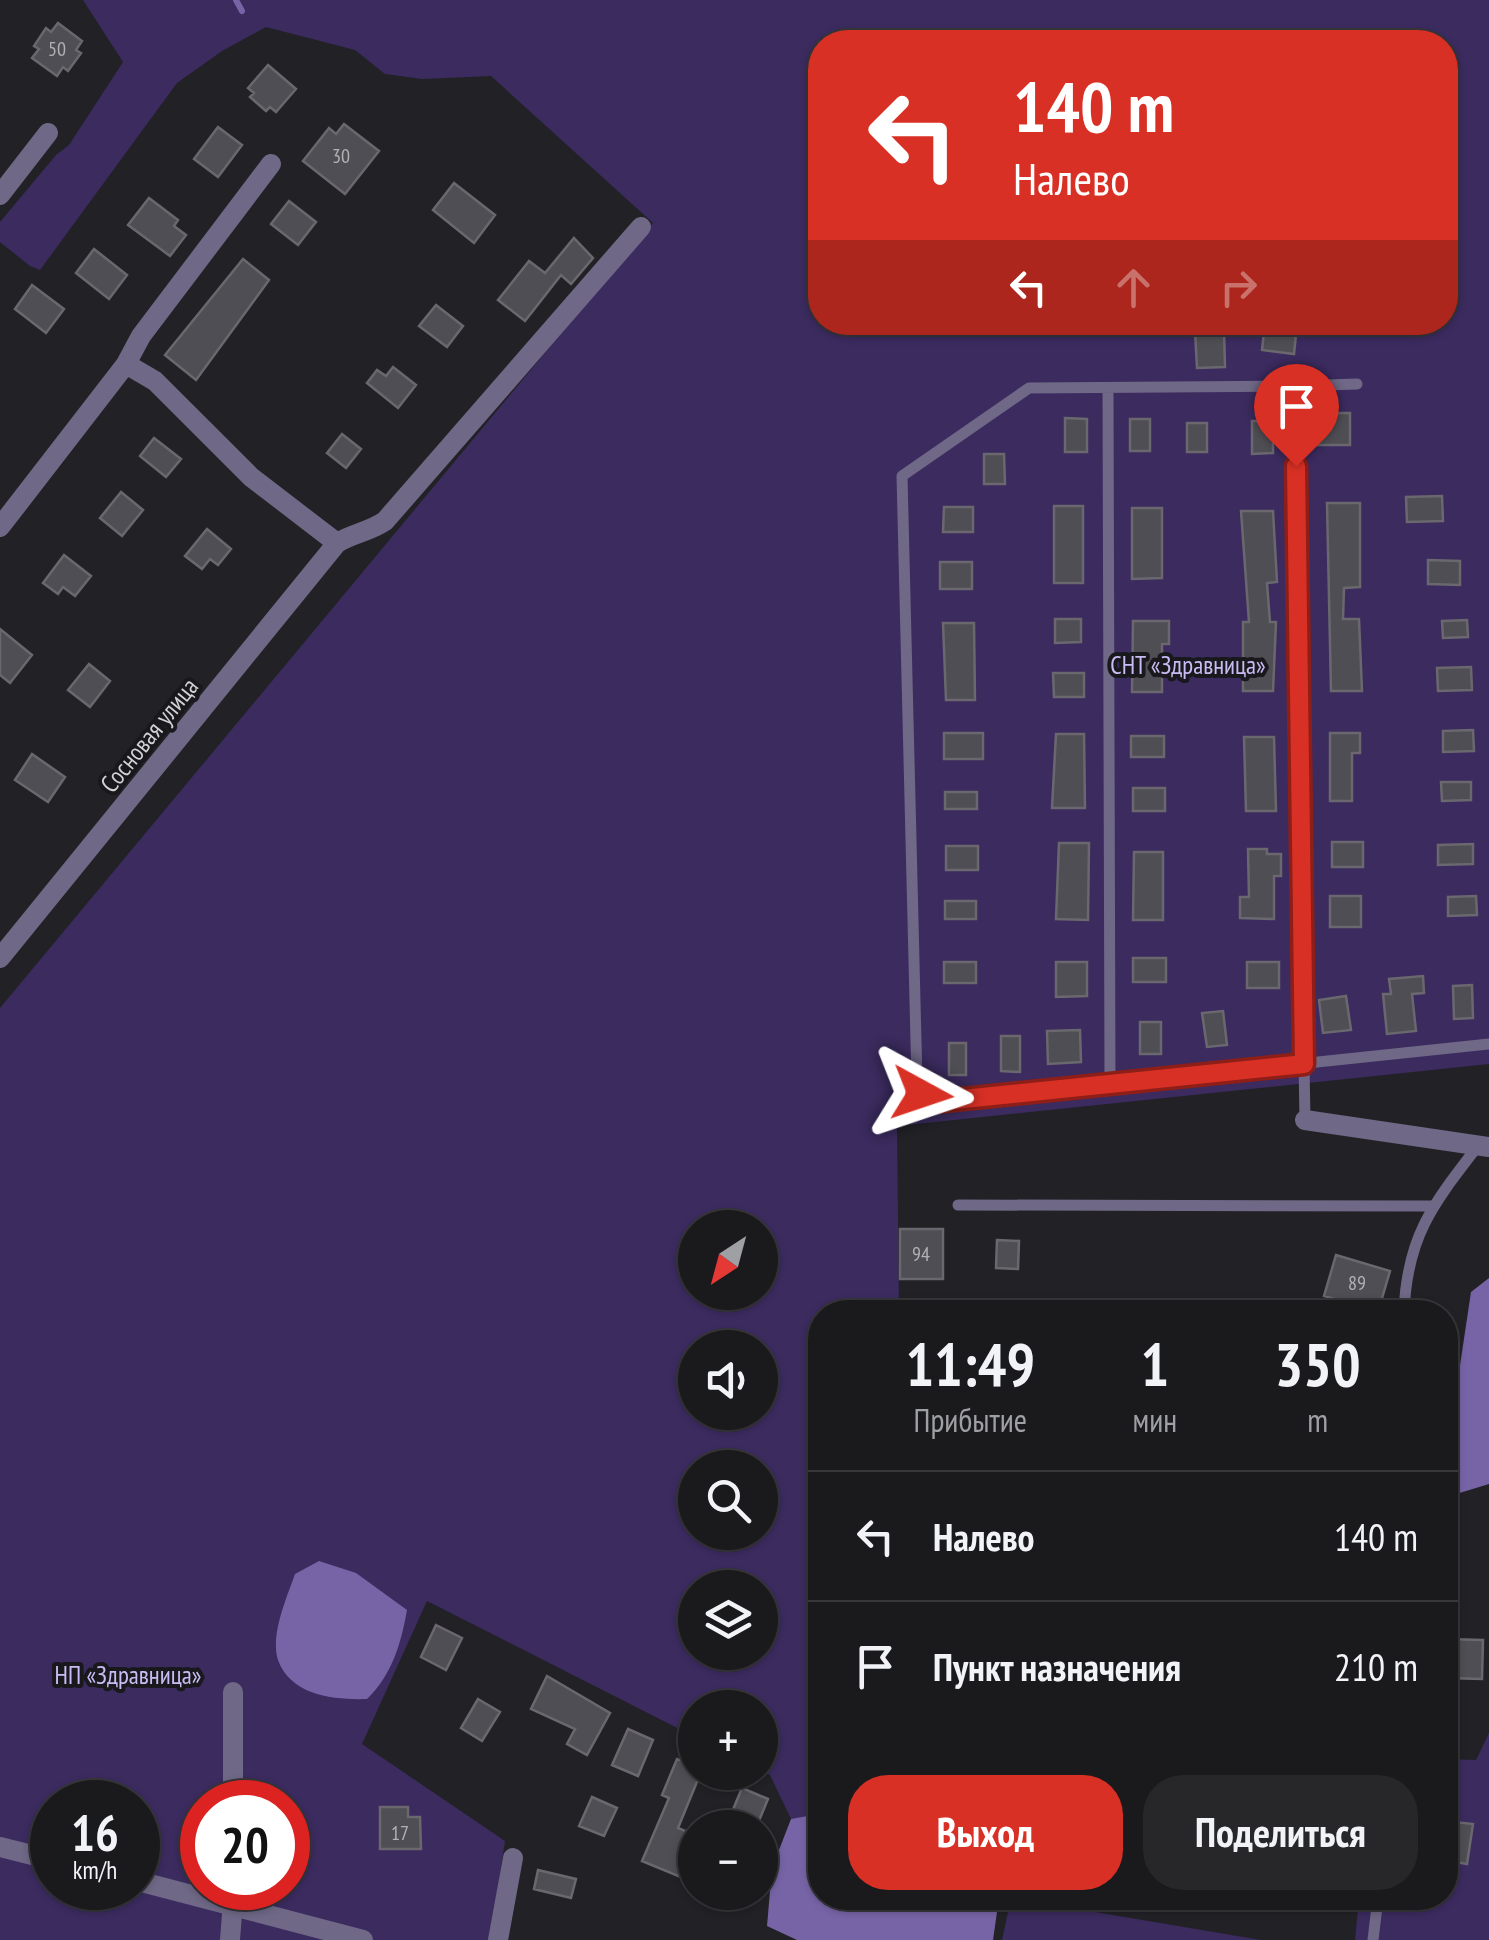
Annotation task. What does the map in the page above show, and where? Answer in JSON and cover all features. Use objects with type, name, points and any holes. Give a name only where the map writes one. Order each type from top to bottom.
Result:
[{"type":"street","points":[[0,195],[48,133]]},
{"type":"street","points":[[0,527],[126,364],[141,336],[271,164]]},
{"type":"street","points":[[126,364],[155,381],[251,477],[337,543],[350,535],[370,532],[385,521],[641,227]]},
{"type":"street","name":"Сосновая улица","points":[[0,958],[337,543]]},
{"type":"street","points":[[1305,1120],[1484,1146]]},
{"type":"street","points":[[233,1692],[233,1780]]},
{"type":"street","points":[[0,1847],[30,1854]]},
{"type":"street","points":[[498,1940],[513,1858]]},
{"type":"street","points":[[230,1940],[233,1910]]},
{"type":"street","points":[[275,1910],[363,1940]]},
{"type":"lane","points":[[1357,384],[1029,388],[902,476],[918,1082],[922,1094],[934,1102],[1489,1044]]},
{"type":"lane","points":[[1295,386],[1305,1120]]},
{"type":"lane","points":[[1108,389],[1110,1082]]},
{"type":"lane","points":[[1404,1300],[1405,1273],[1431,1206],[1484,1146]]},
{"type":"lane","points":[[958,1205],[1431,1206]]},
{"type":"lane","points":[[1373,1940],[1377,1910]]},
{"type":"green space","points":[[83,0],[1489,0],[1489,1064],[897,1126],[899,1300],[808,1300],[808,1818],[791,1819],[777,1790],[778,1690],[678,1690],[678,1728],[427,1601],[362,1744],[505,1841],[490,1940],[0,1940],[0,1008],[653,223],[491,76],[422,79],[385,74],[355,50],[266,27],[222,51],[177,83],[40,270],[0,242],[0,222],[56,155],[69,145],[123,62]]},
{"type":"green space","points":[[1489,1733],[1489,1940],[1355,1940],[1358,1910],[1458,1910],[1458,1759],[1476,1760]]},
{"type":"green space","points":[[1008,1910],[1082,1910],[1261,1940],[1002,1940]]},
{"type":"shaded area","points":[[1489,1278],[1489,1484],[1458,1493],[1458,1379],[1471,1292]]},
{"type":"shaded area","points":[[319,1561],[356,1573],[407,1610],[394,1658],[367,1699],[328,1697],[303,1688],[284,1672],[278,1660],[278,1628],[295,1574]]},
{"type":"shaded area","points":[[808,1816],[808,1910],[997,1910],[993,1940],[797,1940],[767,1926],[768,1910],[778,1910],[778,1853],[791,1819]]},
{"type":"building","points":[[58,23],[82,41],[76,50],[81,53],[68,71],[63,67],[57,76],[32,58],[39,49],[34,46],[46,28],[51,32]]},
{"type":"building","points":[[268,65],[296,89],[276,112],[270,107],[266,111],[250,97],[254,93],[248,88]]},
{"type":"building","points":[[344,124],[379,151],[345,194],[303,161],[329,128],[336,134]]},
{"type":"building","points":[[218,127],[242,145],[218,177],[194,159]]},
{"type":"building","points":[[454,183],[495,215],[474,243],[433,210]]},
{"type":"building","points":[[149,198],[178,220],[174,226],[186,235],[170,256],[128,225]]},
{"type":"building","points":[[289,201],[316,222],[298,245],[271,224]]},
{"type":"building","points":[[574,238],[593,258],[571,284],[561,275],[525,321],[498,300],[529,261],[545,273]]},
{"type":"building","points":[[94,249],[127,275],[109,299],[76,273]]},
{"type":"building","points":[[243,259],[269,280],[196,380],[165,355]]},
{"type":"building","points":[[32,285],[64,309],[46,333],[15,309]]},
{"type":"building","points":[[436,305],[463,326],[447,347],[419,326]]},
{"type":"building","points":[[1195,335],[1224,335],[1225,367],[1197,368]]},
{"type":"building","points":[[1264,335],[1296,335],[1294,354],[1262,350]]},
{"type":"building","points":[[393,367],[416,385],[398,408],[367,383],[377,370],[386,376]]},
{"type":"building","points":[[1325,413],[1350,413],[1350,445],[1315,445],[1315,430],[1325,430]]},
{"type":"building","points":[[1065,418],[1087,419],[1087,452],[1065,452]]},
{"type":"building","points":[[1130,419],[1150,419],[1150,451],[1130,451]]},
{"type":"building","points":[[1252,421],[1273,421],[1273,453],[1252,454]]},
{"type":"building","points":[[1187,423],[1207,423],[1207,452],[1187,452]]},
{"type":"building","points":[[342,434],[361,449],[346,468],[327,453]]},
{"type":"building","points":[[154,438],[181,459],[166,477],[140,456]]},
{"type":"building","points":[[984,454],[1004,454],[1005,484],[984,484]]},
{"type":"building","points":[[121,492],[143,510],[122,536],[100,518]]},
{"type":"building","points":[[1442,496],[1443,521],[1407,522],[1406,497]]},
{"type":"building","points":[[1327,503],[1360,503],[1360,587],[1344,588],[1343,619],[1359,619],[1362,691],[1331,691]]},
{"type":"building","points":[[1054,506],[1083,506],[1083,583],[1054,583]]},
{"type":"building","points":[[944,507],[973,507],[973,532],[943,532]]},
{"type":"building","points":[[1132,508],[1162,508],[1162,578],[1132,579]]},
{"type":"building","points":[[1241,511],[1273,511],[1277,582],[1267,583],[1270,622],[1276,622],[1273,691],[1243,691],[1243,622],[1249,622]]},
{"type":"building","points":[[207,529],[231,549],[218,565],[210,559],[202,569],[185,556]]},
{"type":"building","points":[[64,555],[91,576],[75,596],[63,587],[58,594],[43,583]]},
{"type":"building","points":[[1428,560],[1460,561],[1460,585],[1428,584]]},
{"type":"building","points":[[940,562],[972,562],[972,589],[940,589]]},
{"type":"building","points":[[1055,619],[1081,619],[1081,642],[1055,643]]},
{"type":"building","points":[[1467,620],[1468,637],[1443,638],[1442,621]]},
{"type":"building","points":[[1133,621],[1169,621],[1169,644],[1162,644],[1162,692],[1132,692]]},
{"type":"building","points":[[943,623],[974,623],[975,700],[946,700]]},
{"type":"building","points":[[0,629],[32,655],[10,683],[0,675]]},
{"type":"building","points":[[89,664],[110,681],[90,707],[68,690]]},
{"type":"building","points":[[1471,667],[1472,690],[1438,691],[1437,668]]},
{"type":"building","points":[[1053,673],[1084,673],[1084,697],[1054,697]]},
{"type":"building","points":[[1473,730],[1474,751],[1443,752],[1443,731]]},
{"type":"building","points":[[944,733],[983,733],[983,759],[944,759]]},
{"type":"building","points":[[1330,733],[1360,733],[1360,753],[1352,753],[1352,801],[1330,801]]},
{"type":"building","points":[[1056,734],[1084,734],[1085,808],[1052,808]]},
{"type":"building","points":[[1131,736],[1164,736],[1164,757],[1131,757]]},
{"type":"building","points":[[1244,737],[1274,737],[1276,811],[1246,811]]},
{"type":"building","points":[[32,754],[65,777],[48,802],[15,780]]},
{"type":"building","points":[[1441,782],[1471,782],[1471,800],[1442,801]]},
{"type":"building","points":[[1133,788],[1165,788],[1165,811],[1133,811]]},
{"type":"building","points":[[945,792],[977,792],[977,809],[945,809]]},
{"type":"building","points":[[1332,842],[1363,842],[1363,867],[1332,867]]},
{"type":"building","points":[[1059,843],[1089,843],[1088,920],[1056,919]]},
{"type":"building","points":[[1473,844],[1473,864],[1438,865],[1438,845]]},
{"type":"building","points":[[946,846],[978,846],[978,870],[946,870]]},
{"type":"building","points":[[1248,849],[1281,854],[1281,876],[1274,876],[1274,919],[1240,918],[1240,897],[1249,897]]},
{"type":"building","points":[[1134,852],[1163,852],[1163,920],[1133,920]]},
{"type":"building","points":[[1330,896],[1361,896],[1361,927],[1330,927]]},
{"type":"building","points":[[1476,896],[1477,915],[1448,916],[1448,897]]},
{"type":"building","points":[[945,901],[976,901],[976,919],[945,919]]},
{"type":"building","points":[[1133,958],[1166,958],[1166,982],[1133,982]]},
{"type":"building","points":[[944,962],[976,962],[976,983],[944,983]]},
{"type":"building","points":[[1056,962],[1087,962],[1087,996],[1056,997]]},
{"type":"building","points":[[1247,962],[1279,962],[1279,988],[1247,988]]},
{"type":"building","points":[[1423,976],[1424,993],[1412,994],[1416,1031],[1387,1034],[1383,994],[1391,994],[1389,979]]},
{"type":"building","points":[[1472,985],[1473,1018],[1454,1019],[1453,986]]},
{"type":"building","points":[[1346,996],[1351,1030],[1323,1033],[1319,1000]]},
{"type":"building","points":[[1223,1011],[1227,1045],[1207,1047],[1202,1013]]},
{"type":"building","points":[[1140,1022],[1161,1022],[1161,1054],[1140,1054]]},
{"type":"building","points":[[1080,1030],[1081,1062],[1048,1064],[1047,1031]]},
{"type":"building","points":[[1001,1036],[1020,1036],[1020,1072],[1001,1071]]},
{"type":"building","points":[[949,1043],[966,1043],[966,1075],[949,1075]]},
{"type":"building","points":[[900,1229],[943,1229],[943,1279],[900,1279]]},
{"type":"building","points":[[997,1240],[1019,1241],[1018,1269],[996,1268]]},
{"type":"building","points":[[1336,1255],[1390,1271],[1382,1300],[1338,1300],[1324,1296]]},
{"type":"building","points":[[436,1625],[462,1638],[446,1670],[421,1657]]},
{"type":"building","points":[[1458,1639],[1483,1640],[1482,1679],[1458,1678]]},
{"type":"building","points":[[547,1676],[610,1713],[587,1755],[567,1744],[575,1729],[531,1709]]},
{"type":"building","points":[[478,1699],[500,1712],[482,1741],[461,1728]]},
{"type":"building","points":[[628,1729],[653,1740],[638,1776],[612,1765]]},
{"type":"building","points":[[678,1759],[678,1790],[694,1790],[685,1810],[678,1810],[678,1876],[642,1861],[669,1798],[662,1795]]},
{"type":"building","points":[[741,1790],[768,1799],[763,1810],[733,1810]]},
{"type":"building","points":[[592,1797],[617,1808],[604,1836],[579,1826]]},
{"type":"building","points":[[380,1807],[408,1807],[408,1817],[420,1817],[421,1849],[380,1849]]},
{"type":"building","points":[[1458,1822],[1473,1824],[1467,1864],[1458,1862]]},
{"type":"building","points":[[538,1870],[576,1879],[571,1898],[534,1889]]},
{"type":"waterway","points":[[236,0],[242,11]]},
{"type":"route","points":[[922,1094],[934,1102],[1304,1064],[1296,466]]},
{"type":"park label","name":"СНТ «Здравница»","points":[[1188,665]]},
{"type":"park label","name":"НП «Здравница»","points":[[128,1675]]}]
